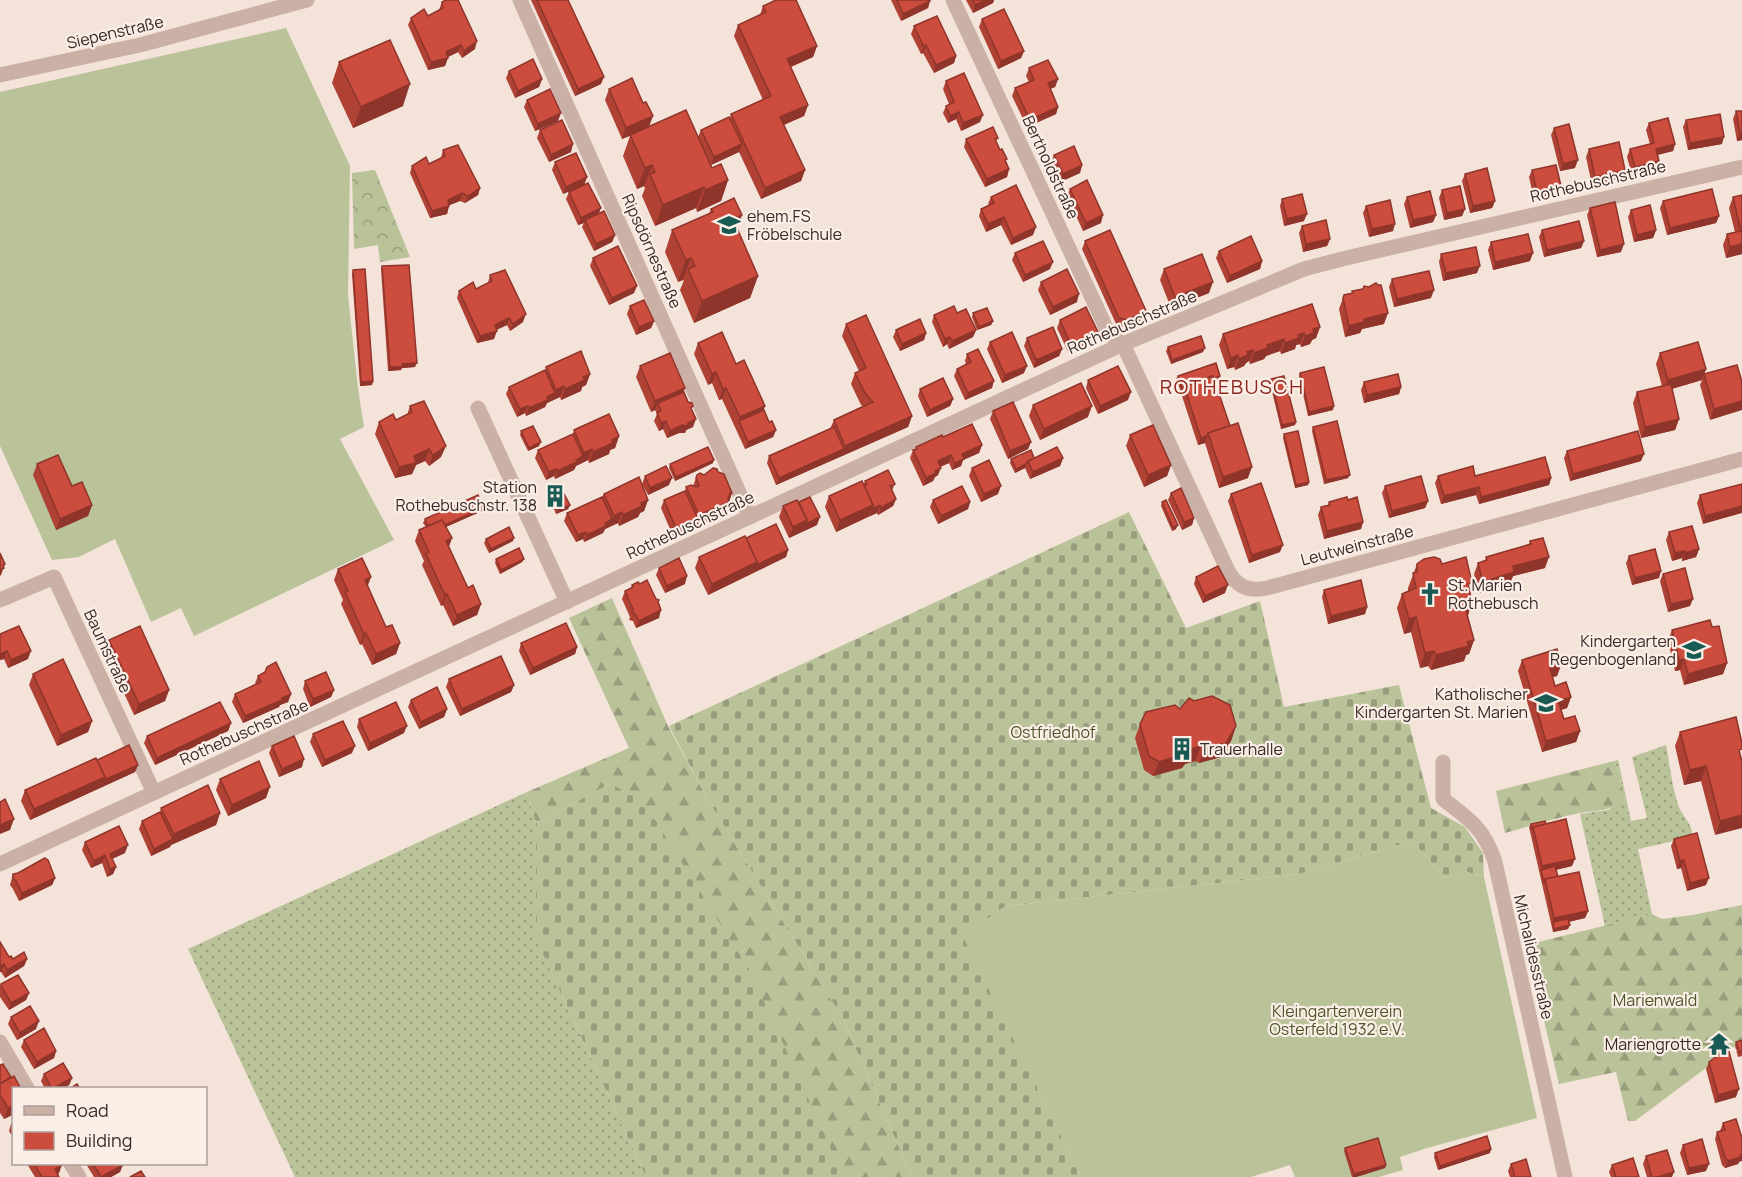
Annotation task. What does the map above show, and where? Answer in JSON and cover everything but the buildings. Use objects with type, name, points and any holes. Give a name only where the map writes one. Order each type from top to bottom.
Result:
[{"type":"street","name":"Siepenstraße","points":[[0,75],[140,45],[307,0]]},
{"type":"street","name":"Ripsdörnestraße","points":[[520,0],[750,517]]},
{"type":"street","name":"Bertholdstraße","points":[[953,0],[1109,334],[1123,344]]},
{"type":"street","name":"Rothebuschstraße","points":[[0,864],[1123,344],[1304,269],[1742,167]]},
{"type":"street","name":"Leutweinstraße","points":[[1123,344],[1228,571],[1236,582],[1249,590],[1267,588],[1742,459]]},
{"type":"street","points":[[478,408],[567,602]]},
{"type":"street","name":"Baumstraße","points":[[0,600],[54,577],[154,793]]},
{"type":"street","name":"Michalidesstraße","points":[[1443,762],[1443,799],[1481,830],[1490,846],[1495,862],[1565,1177]]},
{"type":"street","points":[[0,1042],[26,1087]]},
{"type":"green space","points":[[286,28],[350,166],[348,295],[364,427],[340,439],[394,540],[194,636],[181,608],[151,622],[115,539],[79,557],[52,560],[0,446],[0,92]]},
{"type":"green space","points":[[375,170],[410,257],[380,262],[378,245],[354,249],[352,173]]},
{"type":"green space","name":"Ostfriedhof","points":[[1129,512],[1186,628],[1260,601],[1284,707],[1399,685],[1431,808],[1465,827],[1483,853],[1484,877],[1464,871],[1444,878],[1412,841],[1299,874],[1006,906],[963,936],[1081,1177],[912,1177],[842,1017],[707,798],[669,726]]},
{"type":"green space","points":[[612,598],[668,726],[707,798],[842,1017],[912,1177],[834,1177],[841,1171],[610,784],[536,823],[527,792],[629,748],[569,618]]},
{"type":"green space","points":[[1666,745],[1677,800],[1690,825],[1692,837],[1638,849],[1652,914],[1605,926],[1580,814],[1608,810],[1625,800],[1614,761],[1618,760],[1631,821],[1647,818],[1632,757]]},
{"type":"green space","points":[[1614,761],[1625,800],[1619,804],[1608,809],[1571,815],[1505,833],[1496,791]]},
{"type":"green space","points":[[610,784],[642,799],[751,973],[841,1171],[834,1177],[646,1177],[536,939],[536,823]]},
{"type":"green space","points":[[527,792],[536,823],[536,939],[646,1177],[295,1177],[188,949]]},
{"type":"green space","name":"Kleingartenverein Osterfeld 1932 e.V.","points":[[1412,841],[1444,878],[1464,871],[1484,877],[1537,1118],[1400,1157],[1403,1170],[1379,1177],[1295,1177],[1290,1165],[1251,1177],[1081,1177],[962,935],[1006,906],[1299,874]]},
{"type":"green space","name":"Marienwald","points":[[1742,905],[1742,1041],[1635,1121],[1628,1121],[1616,1072],[1559,1084],[1526,945],[1652,914],[1662,919]]},
{"type":"place","name":"ehem.FS Fröbelschule","points":[[729,225]]},
{"type":"place","name":"Station Rothebuschstr. 138","points":[[555,496]]},
{"type":"place","name":"St. Marien Rothebusch","points":[[1430,594]]},
{"type":"place","name":"Kindergarten Regenbogenland","points":[[1694,650]]},
{"type":"place","name":"Katholischer Kindergarten St. Marien","points":[[1546,703]]},
{"type":"place","name":"Trauerhalle","points":[[1182,749]]},
{"type":"place","name":"Mariengrotte","points":[[1719,1044]]},
{"type":"district","name":"ROTHEBUSCH","points":[[1232,386]]}]
